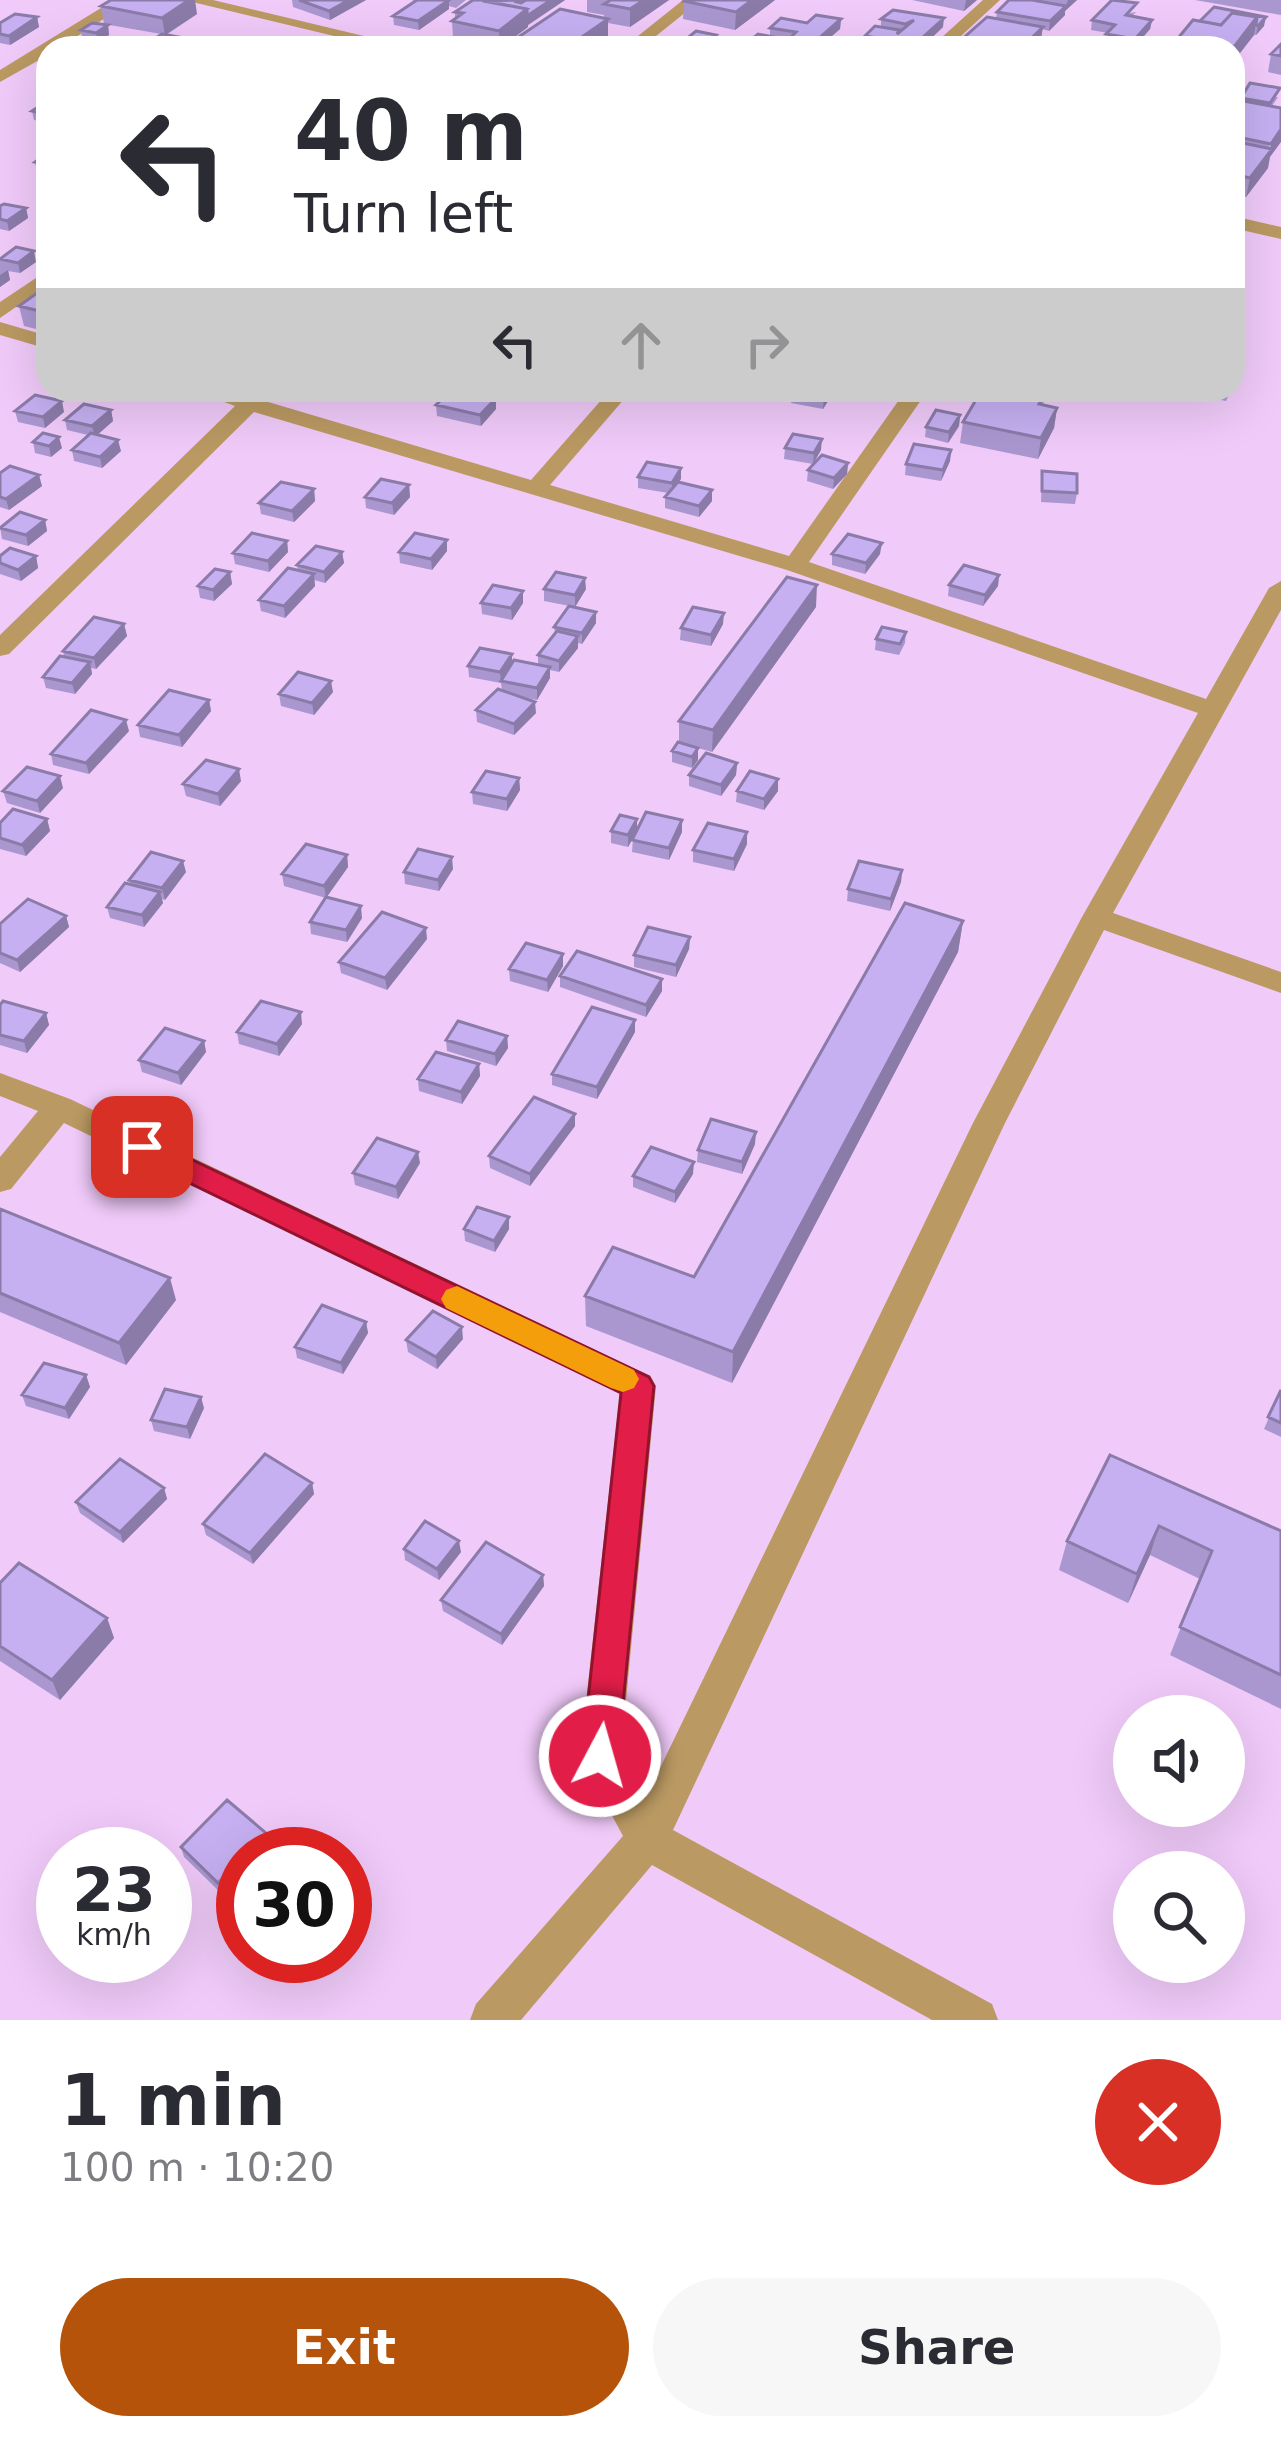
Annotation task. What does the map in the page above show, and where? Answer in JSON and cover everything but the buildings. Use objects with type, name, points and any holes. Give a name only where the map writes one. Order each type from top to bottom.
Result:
[{"type":"street","points":[[67,36],[125,0]]},
{"type":"street","points":[[192,0],[331,36]]},
{"type":"street","points":[[256,14],[280,0]]},
{"type":"street","points":[[646,36],[693,0]]},
{"type":"street","points":[[952,36],[992,0]]},
{"type":"street","points":[[0,77],[36,55]]},
{"type":"street","points":[[1245,224],[1281,232]]},
{"type":"street","points":[[0,312],[36,285]]},
{"type":"street","points":[[0,328],[36,339]]},
{"type":"street","points":[[0,649],[252,402]]},
{"type":"street","points":[[272,402],[535,489],[795,566],[1214,710]]},
{"type":"street","points":[[535,489],[611,402]]},
{"type":"street","points":[[795,566],[909,402]]},
{"type":"street","points":[[492,2020],[646,1839],[989,1123],[1096,917],[1281,588]]},
{"type":"street","points":[[1096,917],[1281,983]]},
{"type":"street","points":[[0,1084],[59,1107],[638,1386],[600,1756],[646,1839],[976,2020]]},
{"type":"street","points":[[0,1180],[59,1107]]},
{"type":"slow traffic","points":[[457,1299],[623,1379]]},
{"type":"route","points":[[142,1147],[638,1386],[600,1756]]}]
